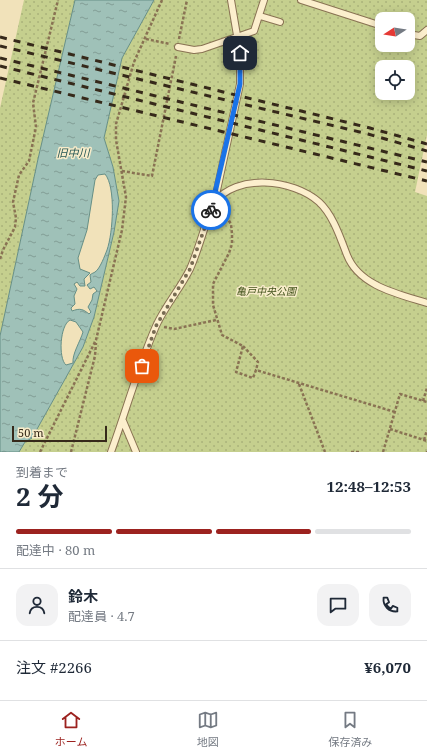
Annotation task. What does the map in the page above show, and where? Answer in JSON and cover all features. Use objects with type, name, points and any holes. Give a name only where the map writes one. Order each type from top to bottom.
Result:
[{"type":"lane","points":[[111,452],[156,326],[190,269],[214,204],[240,84],[240,53],[231,0]]},
{"type":"lane","points":[[178,47],[194,50],[202,49],[254,31],[264,0]]},
{"type":"lane","points":[[301,0],[375,24]]},
{"type":"lane","points":[[260,16],[280,22]]},
{"type":"lane","points":[[415,35],[420,36],[427,30]]},
{"type":"lane","points":[[214,204],[226,191],[243,185],[268,182],[288,186],[304,192],[319,202],[331,218],[348,257],[359,274],[374,284],[427,302]]},
{"type":"lane","points":[[123,421],[136,452]]},
{"type":"path","points":[[0,259],[2,250],[15,228],[16,218],[13,202],[18,175],[29,161],[36,127],[33,103],[58,0]]},
{"type":"path","points":[[70,452],[95,356],[96,340],[122,230],[126,197],[116,140],[116,124],[134,62],[162,0]]},
{"type":"path","points":[[122,171],[152,176],[187,0]]},
{"type":"path","points":[[146,38],[178,47]]},
{"type":"path","points":[[214,204],[222,208],[230,224],[232,234],[232,244],[229,253],[213,284],[213,305],[216,320],[222,335],[227,339],[243,346],[258,362],[253,378],[236,372],[243,346]]},
{"type":"path","points":[[156,326],[174,329],[216,320]]},
{"type":"path","points":[[40,452],[96,340]]},
{"type":"path","points":[[256,370],[395,412]]},
{"type":"path","points":[[299,383],[325,452]]},
{"type":"path","points":[[423,401],[427,388]]},
{"type":"path","points":[[383,452],[400,394],[427,402]]},
{"type":"path","points":[[390,430],[426,440],[427,430]]},
{"type":"path","points":[[351,452],[359,452]]},
{"type":"green space","points":[[24,0],[75,0],[38,159],[0,336],[0,108]]},
{"type":"green space","name":"亀戸中央公園","points":[[154,0],[427,0],[427,135],[415,192],[427,196],[427,452],[19,452],[25,441],[32,438],[83,347],[94,317],[114,232],[119,201],[113,167],[104,138],[122,58]]},
{"type":"water","name":"旧中川","points":[[75,0],[154,0],[122,58],[104,138],[113,167],[119,201],[114,232],[94,317],[83,347],[32,438],[25,442],[19,452],[0,452],[0,336],[38,159]],"holes":[[[105,174],[111,189],[112,199],[112,222],[109,242],[100,265],[97,270],[90,275],[91,282],[87,285],[90,289],[94,287],[97,291],[93,294],[92,300],[88,307],[91,312],[89,314],[81,310],[72,311],[71,308],[75,304],[74,296],[77,289],[74,284],[77,282],[80,286],[85,286],[84,279],[90,273],[80,269],[78,258],[87,230],[95,180],[98,175]],[[70,320],[76,322],[83,332],[75,352],[73,363],[66,365],[63,361],[61,342],[64,328]]]},
{"type":"railway","points":[[0,37],[370,128],[427,144]]},
{"type":"railway","points":[[0,46],[368,134],[427,151]]},
{"type":"railway","points":[[0,58],[427,162]]},
{"type":"railway","points":[[0,66],[427,171]]},
{"type":"railway","points":[[0,78],[427,181]]},
{"type":"way so far","points":[[142,366],[156,326],[190,269],[211,210]]},
{"type":"route","points":[[211,210],[214,204],[240,84],[240,53]]}]
